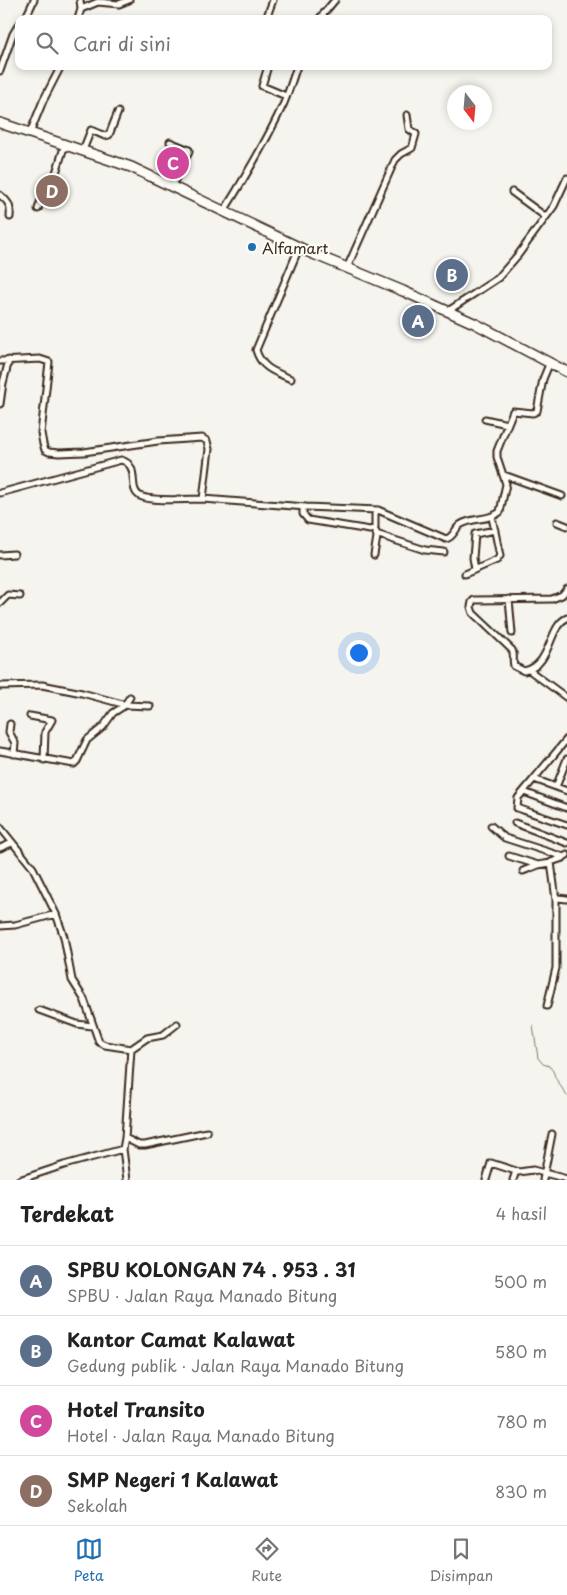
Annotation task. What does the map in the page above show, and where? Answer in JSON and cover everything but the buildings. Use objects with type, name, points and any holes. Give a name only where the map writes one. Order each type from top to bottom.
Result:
[{"type":"highway","points":[[0,123],[131,167],[299,248],[403,290],[448,311],[567,372]]},
{"type":"street","points":[[27,15],[34,0]]},
{"type":"street","points":[[79,15],[80,0]]},
{"type":"street","points":[[81,9],[98,2],[105,1],[119,4],[129,0]]},
{"type":"street","points":[[267,15],[273,0]]},
{"type":"street","points":[[322,15],[335,0]]},
{"type":"street","points":[[0,72],[15,31]]},
{"type":"street","points":[[30,133],[43,101],[59,70]]},
{"type":"street","points":[[267,70],[262,86],[286,96]]},
{"type":"street","points":[[224,211],[249,171],[286,96],[294,70]]},
{"type":"street","points":[[83,150],[91,130],[105,136],[109,135],[118,112]]},
{"type":"street","points":[[347,268],[395,160],[412,148],[416,134],[409,129],[407,115]]},
{"type":"street","points":[[170,142],[190,152],[172,186]]},
{"type":"street","points":[[38,209],[46,184],[55,176],[65,144]]},
{"type":"street","points":[[448,311],[498,278],[518,255],[554,206],[567,178]]},
{"type":"street","points":[[512,192],[546,217]]},
{"type":"street","points":[[0,195],[7,200],[10,206],[10,217]]},
{"type":"street","points":[[291,379],[269,370],[256,350],[299,248]]},
{"type":"street","points":[[0,404],[2,383],[9,360]]},
{"type":"street","points":[[0,361],[48,360],[50,364],[41,432],[43,444],[47,451],[59,453],[84,452],[158,441],[202,438],[207,442],[209,449],[203,499]]},
{"type":"street","points":[[0,493],[121,460],[127,462],[131,467],[136,492],[141,497],[378,510],[446,539],[450,538],[462,524],[499,514],[506,484],[497,452],[513,411],[533,413],[537,410],[542,383],[550,362]]},
{"type":"street","points":[[485,419],[507,424]]},
{"type":"street","points":[[504,476],[562,496]]},
{"type":"street","points":[[303,507],[303,514],[308,520],[370,530],[374,529],[375,526]]},
{"type":"street","points":[[374,555],[375,513],[378,510]]},
{"type":"street","points":[[465,574],[497,560],[500,556],[492,517]]},
{"type":"street","points":[[557,522],[567,526]]},
{"type":"street","points":[[475,569],[473,558],[475,534],[495,530]]},
{"type":"street","points":[[376,534],[426,550],[444,552]]},
{"type":"street","points":[[0,555],[14,554]]},
{"type":"street","points":[[567,589],[562,595],[552,599],[474,600],[471,607],[473,613],[512,650],[514,666],[522,671],[535,667],[543,657],[561,622],[567,618]]},
{"type":"street","points":[[0,603],[8,595],[20,596]]},
{"type":"street","points":[[509,599],[512,633]]},
{"type":"street","points":[[529,670],[567,698]]},
{"type":"street","points":[[0,686],[42,685],[82,693],[124,705],[150,706]]},
{"type":"street","points":[[0,751],[44,760],[75,763],[87,740],[103,727],[114,712],[124,705],[130,697]]},
{"type":"street","points":[[30,716],[52,720],[45,732],[44,760]]},
{"type":"street","points":[[10,724],[10,732],[15,744],[14,754]]},
{"type":"street","points":[[567,739],[518,798],[517,808],[567,825]]},
{"type":"street","points":[[555,753],[567,759],[556,787]]},
{"type":"street","points":[[534,779],[567,791]]},
{"type":"street","points":[[524,792],[567,808]]},
{"type":"street","points":[[515,823],[567,843]]},
{"type":"street","points":[[492,826],[505,838],[566,856]]},
{"type":"street","points":[[0,827],[32,868],[56,914],[64,937],[72,980],[84,999],[99,1042],[105,1045],[132,1049],[147,1038],[162,1035],[177,1024]]},
{"type":"street","points":[[0,848],[12,843]]},
{"type":"street","points":[[509,856],[538,865]]},
{"type":"street","points":[[523,871],[566,856]]},
{"type":"street","points":[[547,1006],[556,968],[556,900],[550,863]]},
{"type":"street","points":[[556,900],[558,898],[567,899]]},
{"type":"street","points":[[0,926],[56,914]]},
{"type":"street","points":[[39,1010],[77,1024],[92,1026]]},
{"type":"street","points":[[127,1180],[123,1149],[132,1049]]},
{"type":"street","points":[[125,1138],[139,1145],[145,1145],[207,1132]]},
{"type":"street","points":[[543,1180],[552,1134]]},
{"type":"street","points":[[19,1180],[64,1165],[123,1149]]},
{"type":"street","points":[[486,1180],[491,1163],[516,1171],[534,1170],[567,1179]]},
{"type":"street","points":[[513,1180],[516,1171]]},
{"type":"waterway","points":[[533,1025],[538,1058],[553,1071],[567,1096]]},
{"type":"place","name":"Hotel Transito","points":[[173,163]]},
{"type":"place","name":"SMP Negeri 1 Kalawat","points":[[52,191]]},
{"type":"place","name":"Alfamart","points":[[252,247]]},
{"type":"place","name":"Kantor Camat Kalawat","points":[[452,275]]},
{"type":"place","name":"SPBU KOLONGAN 74 . 953 . 31","points":[[418,321]]}]
